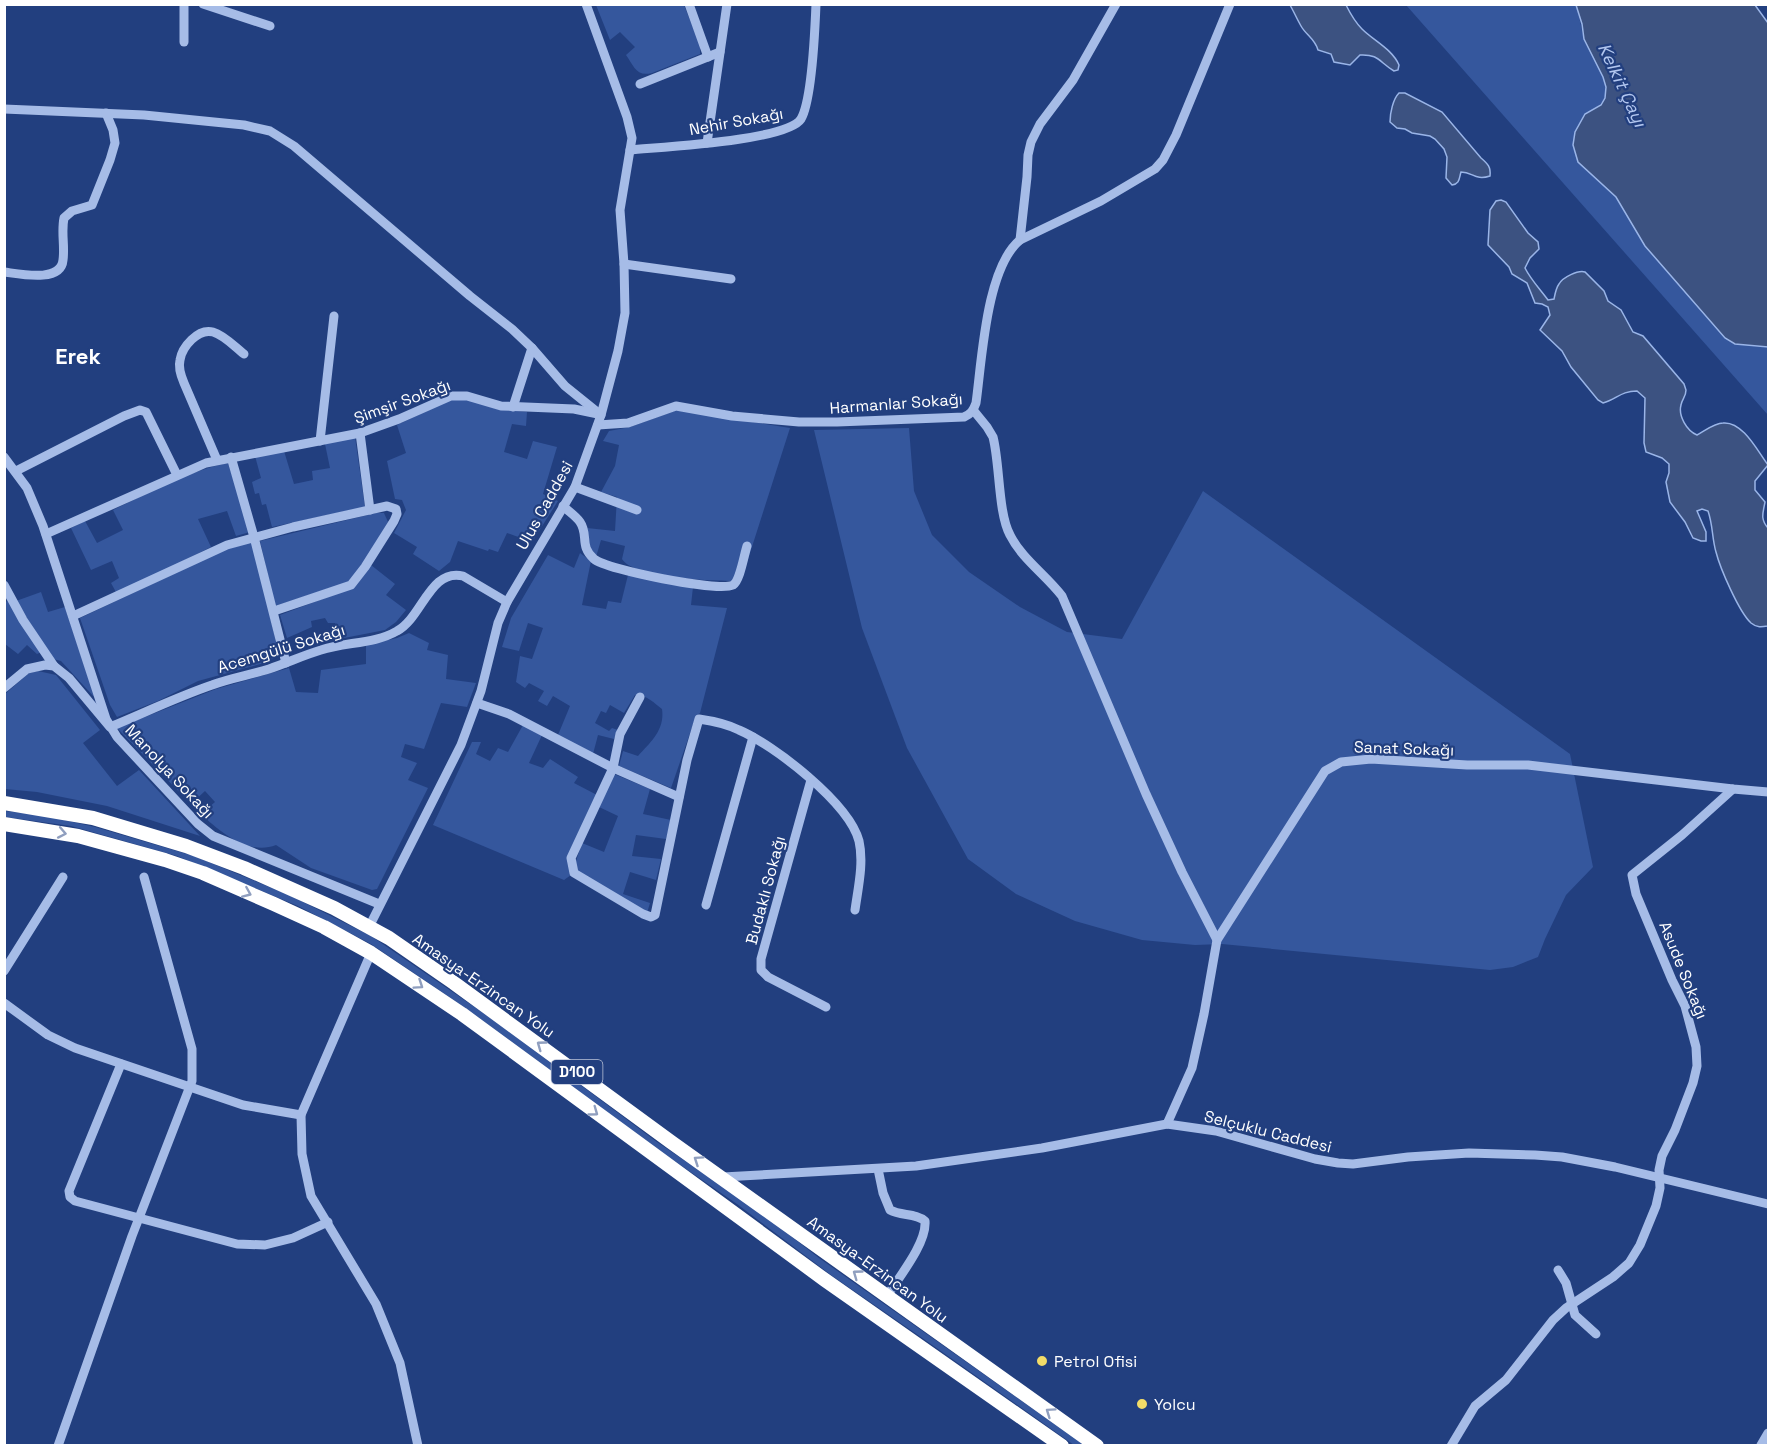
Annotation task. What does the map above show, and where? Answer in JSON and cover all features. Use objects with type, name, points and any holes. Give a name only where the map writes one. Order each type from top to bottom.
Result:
[{"type":"highway","name":"Amasya-Erzincan Yolu","points":[[4,803],[93,818],[186,846],[229,861],[288,887],[369,927],[454,982],[661,1135],[723,1177],[1097,1446]]},
{"type":"highway","name":"D100","points":[[4,824],[78,836],[203,873],[331,931],[371,953],[462,1014],[825,1280],[1062,1446]]},
{"type":"street","points":[[184,4],[184,42]]},
{"type":"street","points":[[203,4],[270,26]]},
{"type":"street","name":"Ulus Caddesi","points":[[369,927],[454,762],[477,703],[498,623],[507,602],[574,487],[598,425],[623,328],[624,264],[620,210],[632,138],[627,117],[586,4]]},
{"type":"street","points":[[707,143],[727,4]]},
{"type":"street","name":"Nehir Sokağı","points":[[630,150],[707,143],[777,132],[795,125],[805,108],[816,4]]},
{"type":"street","points":[[1020,240],[1031,142],[1040,124],[1073,80],[1116,4]]},
{"type":"street","points":[[1020,240],[1101,201],[1155,169],[1163,160],[1176,135],[1230,4]]},
{"type":"street","points":[[691,6],[708,57]]},
{"type":"street","points":[[640,84],[720,52]]},
{"type":"street","points":[[4,109],[188,119],[244,125],[270,131],[309,158],[532,348],[565,386],[601,415]]},
{"type":"street","points":[[4,272],[41,275],[56,273],[60,270],[63,261],[64,218],[72,211],[92,205],[113,152],[115,136],[106,113]]},
{"type":"street","name":"Harmanlar Sokağı","points":[[598,425],[628,423],[676,406],[750,418],[814,422],[964,417],[974,411],[976,404],[994,288],[1011,248],[1020,240]]},
{"type":"street","points":[[624,264],[731,279]]},
{"type":"street","points":[[320,441],[334,316]]},
{"type":"street","points":[[217,460],[184,383],[180,360],[184,348],[190,341],[206,332],[222,337],[244,354]]},
{"type":"street","points":[[513,407],[532,348]]},
{"type":"street","name":"Şimşir Sokağı","points":[[46,534],[177,475],[217,460],[360,433],[451,396],[467,396],[492,404],[513,407],[574,409],[601,415]]},
{"type":"street","points":[[16,471],[140,410],[146,412],[177,475]]},
{"type":"street","points":[[974,411],[993,438],[1008,533],[1019,549],[1053,583],[1062,596],[1146,794],[1217,940]]},
{"type":"street","points":[[360,433],[370,510]]},
{"type":"street","name":"Manolya Sokağı","points":[[4,457],[27,488],[46,534],[110,727],[126,748],[198,824],[213,836],[379,904]]},
{"type":"street","points":[[231,457],[286,663]]},
{"type":"street","points":[[574,487],[637,510]]},
{"type":"street","points":[[563,506],[579,520],[583,529],[585,550],[595,560],[629,572],[692,584],[730,586],[738,577],[747,546]]},
{"type":"street","points":[[73,616],[206,554],[254,537],[370,510],[391,507],[396,509],[397,514],[351,585],[274,612]]},
{"type":"street","name":"Acemgülü Sokağı","points":[[110,727],[213,684],[286,663],[323,649],[378,638],[398,631],[411,619],[436,585],[450,575],[463,576],[507,602]]},
{"type":"street","points":[[4,585],[23,620],[54,666],[69,678],[110,727]]},
{"type":"street","points":[[4,688],[27,669],[45,664],[54,666]]},
{"type":"street","points":[[640,697],[620,734],[613,768],[571,858],[574,873],[651,917],[655,915],[689,750],[699,718],[738,729],[753,737],[825,791],[838,806],[855,831],[859,843],[860,868],[855,910]]},
{"type":"street","points":[[477,703],[509,714],[613,768],[679,797]]},
{"type":"street","points":[[706,905],[753,737]]},
{"type":"street","name":"Sanat Sokağı","points":[[1167,1124],[1192,1068],[1217,940],[1324,771],[1341,762],[1371,759],[1467,765],[1528,765],[1768,792]]},
{"type":"street","name":"Budaklı Sokağı","points":[[811,780],[760,970],[768,977],[826,1007]]},
{"type":"street","name":"Asude Sokağı","points":[[1451,1446],[1475,1406],[1506,1380],[1553,1320],[1613,1277],[1629,1263],[1640,1245],[1656,1206],[1662,1156],[1675,1130],[1697,1066],[1696,1047],[1685,1006],[1636,894],[1632,874],[1690,828],[1733,789]]},
{"type":"street","points":[[4,971],[63,877]]},
{"type":"street","points":[[58,1446],[139,1219],[192,1081],[192,1049],[144,877]]},
{"type":"street","points":[[371,953],[301,1115],[302,1154],[311,1196],[376,1304],[400,1363],[418,1446]]},
{"type":"street","points":[[4,1003],[62,1042],[243,1105],[301,1115]]},
{"type":"street","points":[[121,1064],[69,1191],[70,1197],[75,1202],[237,1244],[265,1245],[293,1238],[328,1222]]},
{"type":"street","name":"Selçuklu Caddesi","points":[[723,1177],[878,1169],[976,1158],[1167,1124],[1216,1131],[1338,1163],[1353,1164],[1449,1154],[1535,1155],[1591,1162],[1726,1192],[1768,1204]]},
{"type":"street","points":[[878,1169],[882,1193],[890,1210],[897,1214],[921,1217],[925,1221],[921,1240],[915,1252],[887,1296]]},
{"type":"street","points":[[1558,1270],[1566,1283],[1575,1315],[1596,1334]]},
{"type":"street","points":[[1761,1445],[1768,1433]]},
{"type":"shaded area","points":[[596,5],[684,5],[700,45],[700,54],[652,73],[639,72],[626,55],[635,47],[620,32],[610,40]]},
{"type":"shaded area","points":[[1406,5],[1576,5],[1585,42],[1606,85],[1601,104],[1585,114],[1578,162],[1616,197],[1749,346],[1768,347],[1768,415]]},
{"type":"shaded area","points":[[463,398],[497,409],[527,412],[526,426],[512,424],[504,452],[527,459],[533,441],[557,447],[543,494],[558,501],[532,542],[507,533],[498,552],[458,541],[450,562],[439,571],[413,554],[417,547],[394,533],[406,510],[402,500],[395,499],[387,461],[406,453],[397,425],[450,400]]},
{"type":"shaded area","points":[[677,410],[790,428],[741,581],[659,575],[630,566],[622,559],[625,546],[601,540],[596,557],[590,547],[587,528],[615,531],[617,497],[601,492],[615,466],[619,445],[603,441],[609,431],[630,427]]},
{"type":"shaded area","points":[[909,428],[914,491],[932,535],[969,572],[1020,607],[1067,632],[1122,639],[1203,491],[1570,754],[1593,867],[1566,895],[1538,957],[1513,967],[1490,970],[1222,944],[1195,945],[1142,940],[1075,921],[1016,894],[968,859],[907,748],[862,628],[814,430]]},
{"type":"shaded area","points":[[355,437],[365,507],[272,527],[266,504],[262,505],[259,493],[255,494],[252,482],[261,478],[255,456],[284,451],[294,484],[313,480],[312,471],[330,468],[325,444]]},
{"type":"shaded area","points":[[228,463],[250,532],[236,536],[227,511],[198,519],[211,547],[117,594],[111,583],[119,578],[112,561],[91,570],[71,528],[85,521],[97,543],[123,530],[113,510],[184,477]]},
{"type":"shaded area","points":[[384,513],[388,522],[361,567],[348,582],[275,606],[260,541]]},
{"type":"shaded area","points":[[253,541],[279,655],[268,662],[198,681],[158,701],[117,717],[110,705],[80,618],[222,551]]},
{"type":"shaded area","points":[[580,553],[591,561],[582,605],[606,609],[608,601],[621,603],[628,575],[693,587],[691,605],[727,608],[700,713],[696,716],[671,788],[619,766],[623,751],[638,756],[652,741],[661,723],[662,709],[650,699],[639,695],[635,695],[624,713],[610,705],[606,713],[601,711],[595,723],[609,731],[612,728],[618,730],[614,739],[598,735],[593,754],[558,735],[570,706],[553,696],[547,706],[538,701],[544,691],[529,683],[525,688],[516,682],[520,656],[532,659],[543,628],[528,623],[519,651],[502,647],[511,618],[548,555],[574,568]]},
{"type":"shaded area","points":[[371,565],[395,584],[386,595],[406,610],[396,622],[385,630],[339,639],[335,623],[328,623],[325,618],[311,621],[312,627],[287,638],[280,615],[346,590]]},
{"type":"shaded area","points":[[41,592],[48,612],[65,607],[95,698],[61,661],[53,659],[16,601]]},
{"type":"shaded area","points":[[8,601],[42,652],[37,654],[27,645],[18,654],[5,644],[5,602]]},
{"type":"shaded area","points":[[409,633],[429,643],[427,650],[448,655],[446,679],[476,683],[467,707],[441,703],[424,749],[405,744],[401,757],[417,763],[408,780],[428,788],[377,889],[372,890],[311,868],[276,845],[266,848],[245,845],[226,835],[201,814],[215,802],[205,791],[191,804],[117,728],[216,689],[289,668],[296,692],[318,693],[321,670],[366,664],[366,645]]},
{"type":"shaded area","points":[[38,671],[56,675],[100,730],[83,743],[117,786],[139,770],[200,836],[107,806],[37,792],[5,789],[5,694],[29,673]]},
{"type":"shaded area","points":[[523,725],[542,735],[529,763],[543,768],[550,759],[578,777],[574,783],[597,795],[569,857],[571,875],[564,880],[433,825],[472,742],[481,742],[476,754],[490,761],[498,748],[508,752]]},
{"type":"shaded area","points":[[614,774],[650,789],[643,814],[671,820],[666,839],[636,835],[632,856],[661,859],[656,880],[630,872],[623,894],[650,903],[647,913],[579,873],[575,864],[582,843],[604,852],[618,816],[599,807]]},
{"type":"shaded area","points":[[5,811],[42,815],[95,827],[194,856],[289,895],[371,936],[492,1019],[657,1142],[752,1206],[819,1258],[1084,1445],[1074,1445],[831,1275],[737,1204],[663,1153],[467,1009],[371,944],[298,906],[177,856],[71,826],[5,817]]},
{"type":"water","points":[[1290,5],[1346,5],[1359,26],[1396,59],[1399,65],[1398,70],[1394,71],[1375,57],[1366,55],[1360,55],[1350,65],[1334,62],[1331,54],[1318,50]]},
{"type":"water","name":"Kelkit Çayı","points":[[1576,5],[1755,5],[1768,23],[1768,347],[1735,344],[1725,338],[1645,246],[1616,197],[1578,162],[1573,145],[1575,132],[1585,114],[1601,105],[1605,98],[1606,87],[1584,39]]},
{"type":"water","points":[[1399,93],[1405,93],[1442,112],[1487,164],[1490,176],[1477,177],[1461,172],[1458,182],[1452,185],[1446,178],[1447,157],[1444,149],[1435,139],[1397,128],[1390,122],[1392,106]]},
{"type":"water","points":[[1496,201],[1506,202],[1528,233],[1538,242],[1539,249],[1530,258],[1525,268],[1548,300],[1554,299],[1561,281],[1575,273],[1585,272],[1604,291],[1608,301],[1621,310],[1633,332],[1643,336],[1684,384],[1686,392],[1680,409],[1684,423],[1690,430],[1697,435],[1716,424],[1730,424],[1737,427],[1749,438],[1768,465],[1755,481],[1755,490],[1765,502],[1763,519],[1768,528],[1768,626],[1762,627],[1751,623],[1736,600],[1718,559],[1708,511],[1702,509],[1697,511],[1706,532],[1706,541],[1701,541],[1693,538],[1685,522],[1670,502],[1666,482],[1669,464],[1662,458],[1646,452],[1644,443],[1645,398],[1637,391],[1627,392],[1603,403],[1598,400],[1571,367],[1562,351],[1540,330],[1550,315],[1548,307],[1535,303],[1527,283],[1512,274],[1509,267],[1488,245],[1490,210]]},
{"type":"place","name":"Petrol Ofisi","points":[[1042,1361]]},
{"type":"place","name":"Yolcu","points":[[1142,1404]]},
{"type":"district","name":"Erek","points":[[78,356]]}]
